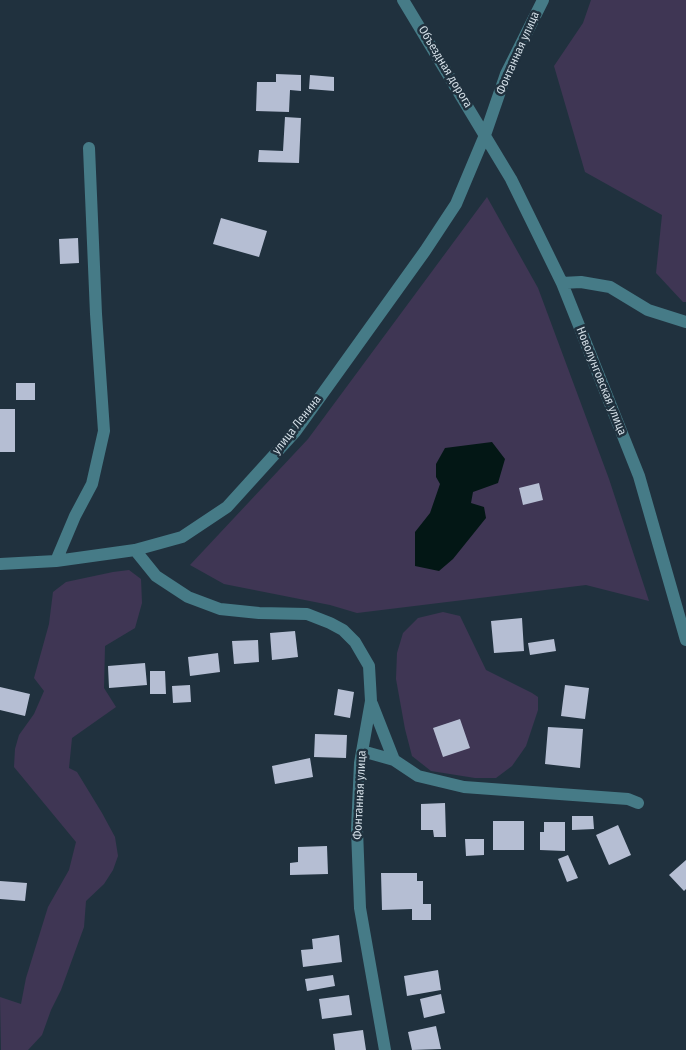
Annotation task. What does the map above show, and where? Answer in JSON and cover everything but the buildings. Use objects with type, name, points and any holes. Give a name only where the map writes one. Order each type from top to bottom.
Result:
[{"type":"street","name":"Объездная дорога","points":[[403,0],[485,135]]},
{"type":"street","name":"Фонтанная улица","points":[[485,135],[506,74],[543,0]]},
{"type":"street","name":"Новолунговская улица","points":[[485,135],[524,204],[562,284],[639,476],[686,640]]},
{"type":"street","name":"улица Ленина","points":[[0,564],[56,561],[135,550],[182,537],[227,507],[295,432],[425,251],[456,204],[485,135]]},
{"type":"street","points":[[56,561],[75,516],[92,484],[104,432],[96,314],[89,148]]},
{"type":"street","points":[[562,284],[581,282],[610,287],[648,310],[686,322]]},
{"type":"street","name":"Фонтанная улица","points":[[135,550],[156,576],[188,597],[220,609],[259,614],[307,614],[330,623],[343,630],[355,642],[369,666],[371,701],[362,751],[357,830],[360,908],[385,1050]]},
{"type":"street","points":[[371,701],[394,760]]},
{"type":"street","points":[[362,751],[394,760],[418,776],[464,787],[628,800],[638,803]]},
{"type":"shaded area","points":[[591,0],[686,0],[686,302],[683,302],[656,273],[662,215],[585,172],[554,66],[583,23]]},
{"type":"shaded area","points":[[487,197],[538,288],[609,479],[649,601],[586,585],[357,613],[330,605],[224,584],[190,565],[308,439]]},
{"type":"shaded area","points":[[492,442],[505,459],[498,483],[473,492],[471,503],[484,507],[486,518],[453,559],[439,571],[415,566],[415,532],[430,513],[440,484],[436,477],[436,464],[445,448]]},
{"type":"shaded area","points":[[129,570],[141,579],[142,603],[135,628],[105,646],[104,688],[116,707],[72,738],[69,768],[77,772],[102,813],[115,837],[118,856],[113,870],[104,884],[86,901],[84,927],[42,1035],[28,1050],[1,1050],[0,997],[21,1004],[26,978],[48,907],[69,870],[76,842],[14,767],[15,749],[19,735],[34,714],[44,691],[34,678],[49,624],[53,592],[66,582]]},
{"type":"shaded area","points":[[443,612],[460,616],[486,670],[538,697],[538,710],[526,746],[512,766],[496,778],[475,778],[431,771],[412,756],[396,679],[397,653],[403,633],[418,618]]}]
